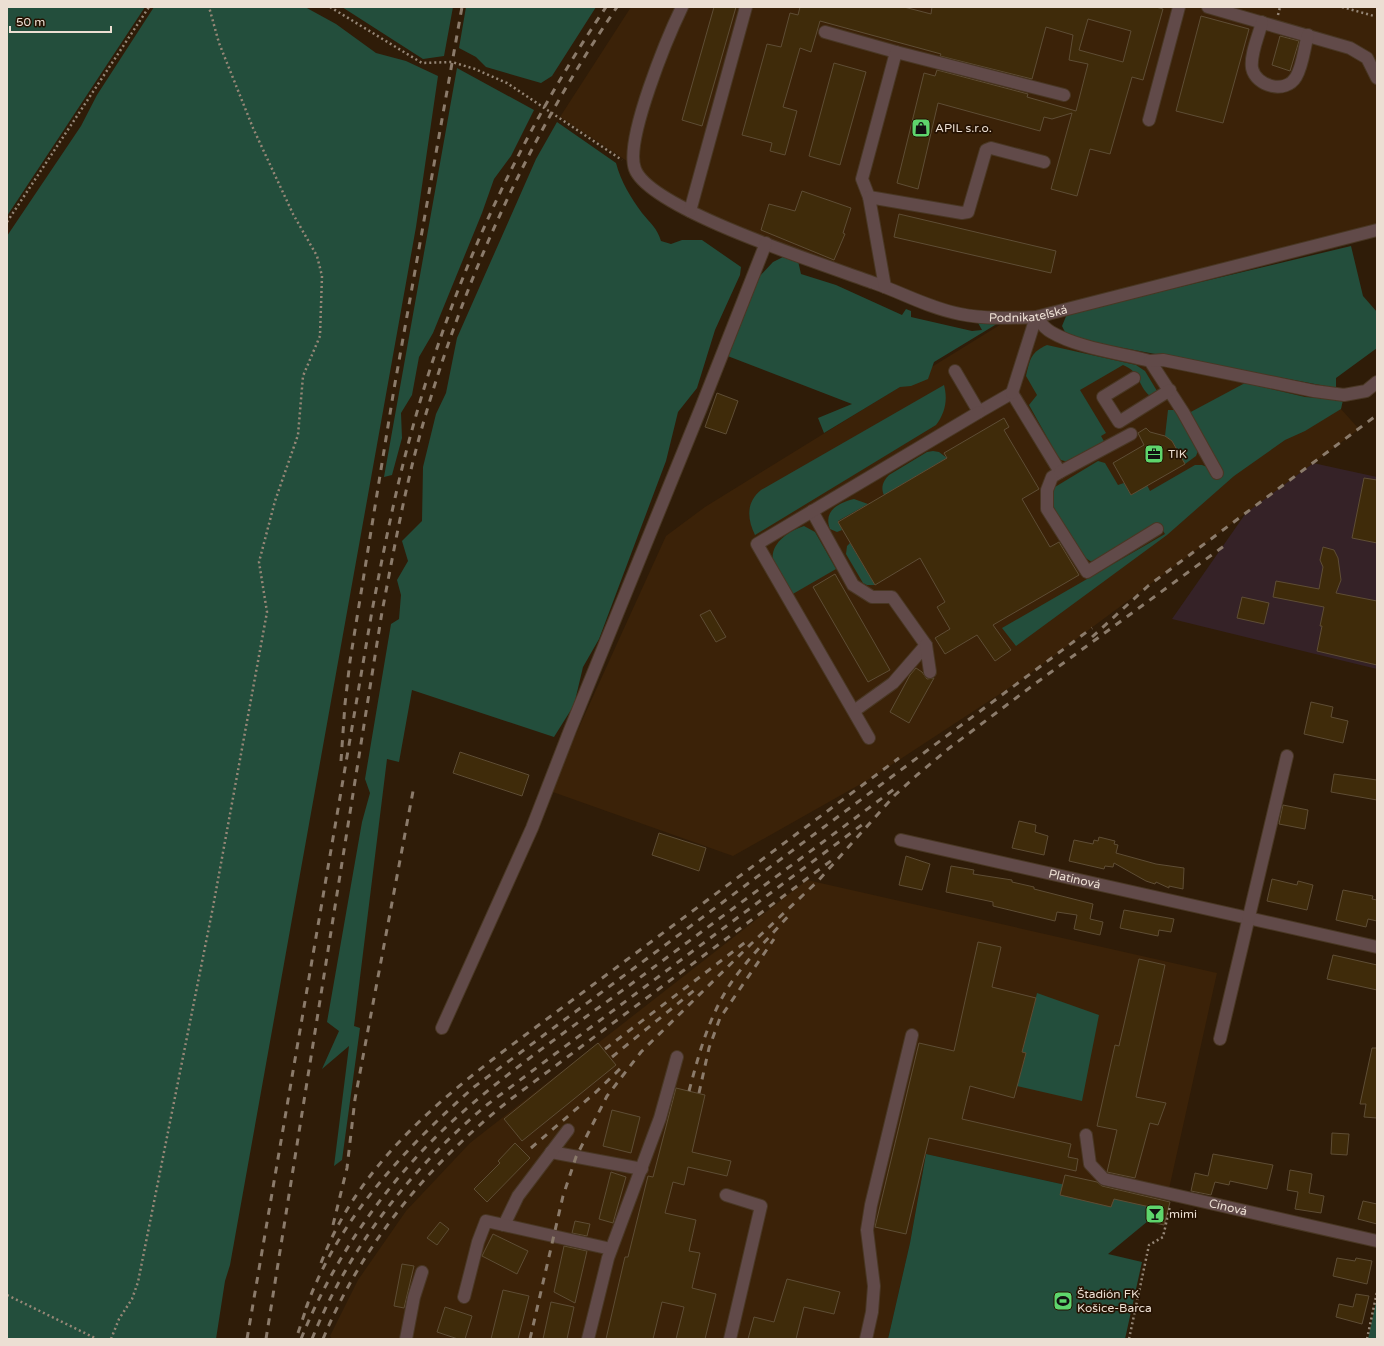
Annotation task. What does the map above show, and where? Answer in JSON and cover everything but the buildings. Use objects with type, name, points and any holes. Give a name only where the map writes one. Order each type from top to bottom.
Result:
[{"type":"street","points":[[634,165],[634,147],[647,94],[667,38],[682,7]]},
{"type":"street","points":[[690,211],[746,7]]},
{"type":"street","points":[[1149,120],[1179,7]]},
{"type":"street","points":[[1208,7],[1308,35],[1358,51],[1370,62],[1377,78]]},
{"type":"street","points":[[1262,22],[1252,68],[1256,76],[1264,84],[1272,87],[1290,83],[1296,77],[1308,35]]},
{"type":"street","points":[[825,32],[896,52],[1064,95]]},
{"type":"street","points":[[885,286],[869,197],[862,179],[886,96],[896,52]]},
{"type":"street","points":[[869,197],[962,213],[968,212],[986,150],[991,148],[1044,162]]},
{"type":"street","name":"Podnikateľská","points":[[634,165],[635,171],[645,184],[690,211],[716,224],[885,286],[925,304],[960,314],[1004,317],[1036,317],[1377,230]]},
{"type":"street","points":[[442,1028],[532,828],[766,243]]},
{"type":"street","points":[[1036,317],[1044,328],[1061,337],[1081,344],[1150,361],[1163,360],[1314,391],[1344,395],[1366,390],[1377,382]]},
{"type":"street","points":[[870,738],[757,544],[978,412],[1012,394],[1036,317]]},
{"type":"street","points":[[1150,361],[1170,390],[1217,473]]},
{"type":"street","points":[[955,371],[978,412]]},
{"type":"street","points":[[1134,378],[1103,397],[1119,422],[1170,390]]},
{"type":"street","points":[[1012,394],[1060,472]]},
{"type":"street","points":[[1131,434],[1052,477],[1047,490],[1047,509],[1087,572],[1158,529]]},
{"type":"street","points":[[812,512],[854,585],[872,597],[892,597],[926,645],[930,672]]},
{"type":"street","points":[[854,710],[893,683],[926,645]]},
{"type":"street","points":[[1220,1039],[1287,756]]},
{"type":"street","name":"Platinová","points":[[902,840],[1377,947]]},
{"type":"street","points":[[866,1339],[872,1312],[874,1286],[867,1230],[871,1205],[912,1035]]},
{"type":"street","points":[[588,1339],[611,1249],[660,1118],[677,1057]]},
{"type":"street","points":[[504,1225],[518,1196],[568,1130]]},
{"type":"street","name":"Cínová","points":[[1086,1135],[1090,1164],[1104,1179],[1377,1241]]},
{"type":"street","points":[[551,1152],[642,1169]]},
{"type":"street","points":[[726,1195],[761,1206],[730,1339]]},
{"type":"street","points":[[464,1297],[478,1242],[486,1221],[611,1249]]},
{"type":"street","points":[[406,1339],[414,1297],[422,1272]]},
{"type":"path","points":[[7,222],[149,7]]},
{"type":"path","points":[[111,1339],[119,1319],[132,1299],[138,1282],[213,907],[267,612],[258,562],[275,501],[298,435],[303,376],[320,336],[322,276],[317,256],[294,214],[253,128],[219,43],[208,7]]},
{"type":"path","points":[[330,7],[422,63],[452,62],[475,69],[507,83],[560,117],[622,160],[634,165]]},
{"type":"path","points":[[1342,7],[1374,16]]},
{"type":"path","points":[[1129,1339],[1149,1245],[1163,1237],[1172,1195]]},
{"type":"path","points":[[1367,1339],[1377,1292]]},
{"type":"path","points":[[7,1295],[97,1339]]},
{"type":"shaded area","points":[[631,7],[1377,7],[1377,230],[1036,316],[1065,338],[1344,395],[1341,409],[1359,429],[1024,678],[873,777],[733,856],[550,791],[666,536],[705,507],[1011,318],[960,314],[675,203],[633,165],[560,117]]},
{"type":"shaded area","points":[[1313,463],[1377,477],[1377,669],[1172,619],[1248,510]]},
{"type":"shaded area","points":[[807,880],[1217,973],[1165,1207],[926,1154],[910,1243],[888,1339],[332,1339],[330,1336],[358,1280],[406,1211],[470,1143]]},
{"type":"green space","points":[[7,7],[145,7],[7,216]]},
{"type":"green space","points":[[154,7],[305,7],[336,24],[376,53],[406,61],[438,76],[416,227],[230,1265],[225,1281],[216,1339],[7,1339],[7,236],[81,126],[97,95]]},
{"type":"green space","points":[[342,7],[453,7],[444,56],[423,59]]},
{"type":"green space","points":[[466,7],[596,7],[552,76],[541,83],[486,67],[476,57],[459,48]]},
{"type":"green space","points":[[457,68],[534,110],[511,156],[494,179],[482,213],[433,333],[419,357],[412,395],[401,413],[402,438],[392,475],[384,477]]},
{"type":"green space","points":[[557,122],[616,163],[630,196],[656,229],[661,241],[671,244],[682,240],[702,240],[741,267],[740,275],[715,330],[697,388],[678,412],[666,461],[599,639],[583,667],[574,705],[554,737],[412,690],[399,762],[387,759],[354,1026],[360,1028],[342,1160],[334,1166],[349,1046],[322,1069],[339,1031],[327,1022],[362,822],[370,793],[365,779],[391,624],[399,619],[401,595],[397,580],[408,561],[402,541],[422,521],[423,467],[436,414],[446,393],[457,338],[536,159]]},
{"type":"green space","points":[[1351,246],[1363,296],[1377,312],[1377,348],[1336,378],[1336,388],[1081,340],[1065,332],[1062,326],[1067,314]]},
{"type":"green space","points":[[785,256],[798,261],[801,274],[836,285],[902,315],[906,309],[911,311],[911,317],[972,331],[982,330],[977,321],[1000,322],[934,362],[928,379],[911,386],[900,387],[824,433],[818,418],[852,404],[725,355],[758,278],[773,262]]},
{"type":"green space","points":[[1047,345],[1136,365],[1145,371],[1157,391],[1150,396],[1143,388],[1133,371],[1123,365],[1080,390],[1106,433],[1101,436],[1105,443],[1068,462],[1061,460],[1029,405],[1037,395],[1026,376],[1029,365],[1034,353]]},
{"type":"green space","points":[[1245,383],[1305,397],[1343,400],[1341,409],[1305,431],[1285,440],[1234,476],[1167,535],[1016,646],[1002,628],[1165,534],[1158,523],[1108,557],[1095,562],[1090,561],[1079,553],[1053,506],[1052,492],[1055,487],[1098,461],[1105,463],[1118,485],[1124,483],[1131,495],[1147,485],[1150,491],[1195,465],[1207,467],[1187,414]]},
{"type":"green space","points":[[944,385],[946,401],[944,411],[936,425],[755,535],[750,523],[749,511],[750,505],[761,490]]},
{"type":"green space","points":[[1168,410],[1174,410],[1177,413],[1198,451],[1196,456],[1185,464],[1172,441],[1165,436]]},
{"type":"green space","points":[[927,452],[939,452],[947,458],[884,495],[882,489],[883,484],[889,475]]},
{"type":"green space","points":[[854,499],[868,504],[838,521],[842,530],[837,532],[830,529],[828,523],[830,513],[833,509]]},
{"type":"green space","points":[[804,526],[815,532],[836,569],[791,595],[773,561],[774,549],[782,539],[792,531]]},
{"type":"green space","points":[[850,543],[875,585],[867,585],[863,583],[846,554],[847,546]]},
{"type":"green space","points":[[1037,993],[1099,1015],[1082,1101],[1017,1086],[1026,1053],[1022,1052]]},
{"type":"green space","points":[[926,1154],[1165,1207],[1108,1254],[1142,1262],[1125,1339],[888,1339],[910,1243]]},
{"type":"green space","points":[[1377,1297],[1377,1339],[1368,1339]]},
{"type":"railway","points":[[341,761],[350,661],[394,389],[462,7]]},
{"type":"railway","points":[[247,1339],[372,611],[394,504],[409,441],[445,326],[466,270],[490,215],[515,161],[543,109],[606,7]]},
{"type":"railway","points":[[266,1339],[382,612],[403,505],[418,442],[454,327],[500,216],[554,109],[584,57],[617,7]]},
{"type":"railway","points":[[1092,637],[1148,586],[1377,415]]},
{"type":"railway","points":[[530,1339],[563,1196],[576,1157],[607,1096],[641,1052],[751,944],[818,881],[895,795],[917,775],[948,749],[1036,683],[1224,546]]},
{"type":"railway","points":[[306,1308],[320,1275],[336,1244],[376,1187],[423,1135],[474,1087],[1092,628]]},
{"type":"railway","points":[[321,1263],[335,1230],[353,1200],[373,1172],[420,1121],[446,1097],[501,1053],[899,758]]},
{"type":"railway","points":[[333,1225],[347,1168],[355,1099],[414,786]]},
{"type":"railway","points":[[301,1339],[330,1277],[366,1219],[409,1166],[457,1117],[523,1063],[897,787]]},
{"type":"railway","points":[[312,1339],[344,1272],[385,1211],[434,1154],[460,1128],[488,1104],[867,821]]},
{"type":"railway","points":[[323,1339],[339,1303],[379,1237],[426,1177],[453,1150],[511,1099],[832,860]]},
{"type":"railway","points":[[689,1091],[705,1037],[715,1011],[722,998],[743,967],[790,914]]},
{"type":"railway","points":[[699,1093],[709,1048],[720,1018],[774,939]]},
{"type":"railway","points":[[605,1049],[747,941]]},
{"type":"railway","points":[[612,1057],[697,988]]},
{"type":"railway","points":[[531,1148],[596,1092],[624,1065]]},
{"type":"railway","points":[[298,1333],[308,1303]]},
{"type":"place","name":"APIL s.r.o.","points":[[921,128]]},
{"type":"place","name":"TIK","points":[[1154,454]]},
{"type":"place","name":"mimi","points":[[1155,1214]]},
{"type":"place","name":"Štadión FK Košice-Barca","points":[[1063,1301]]}]
